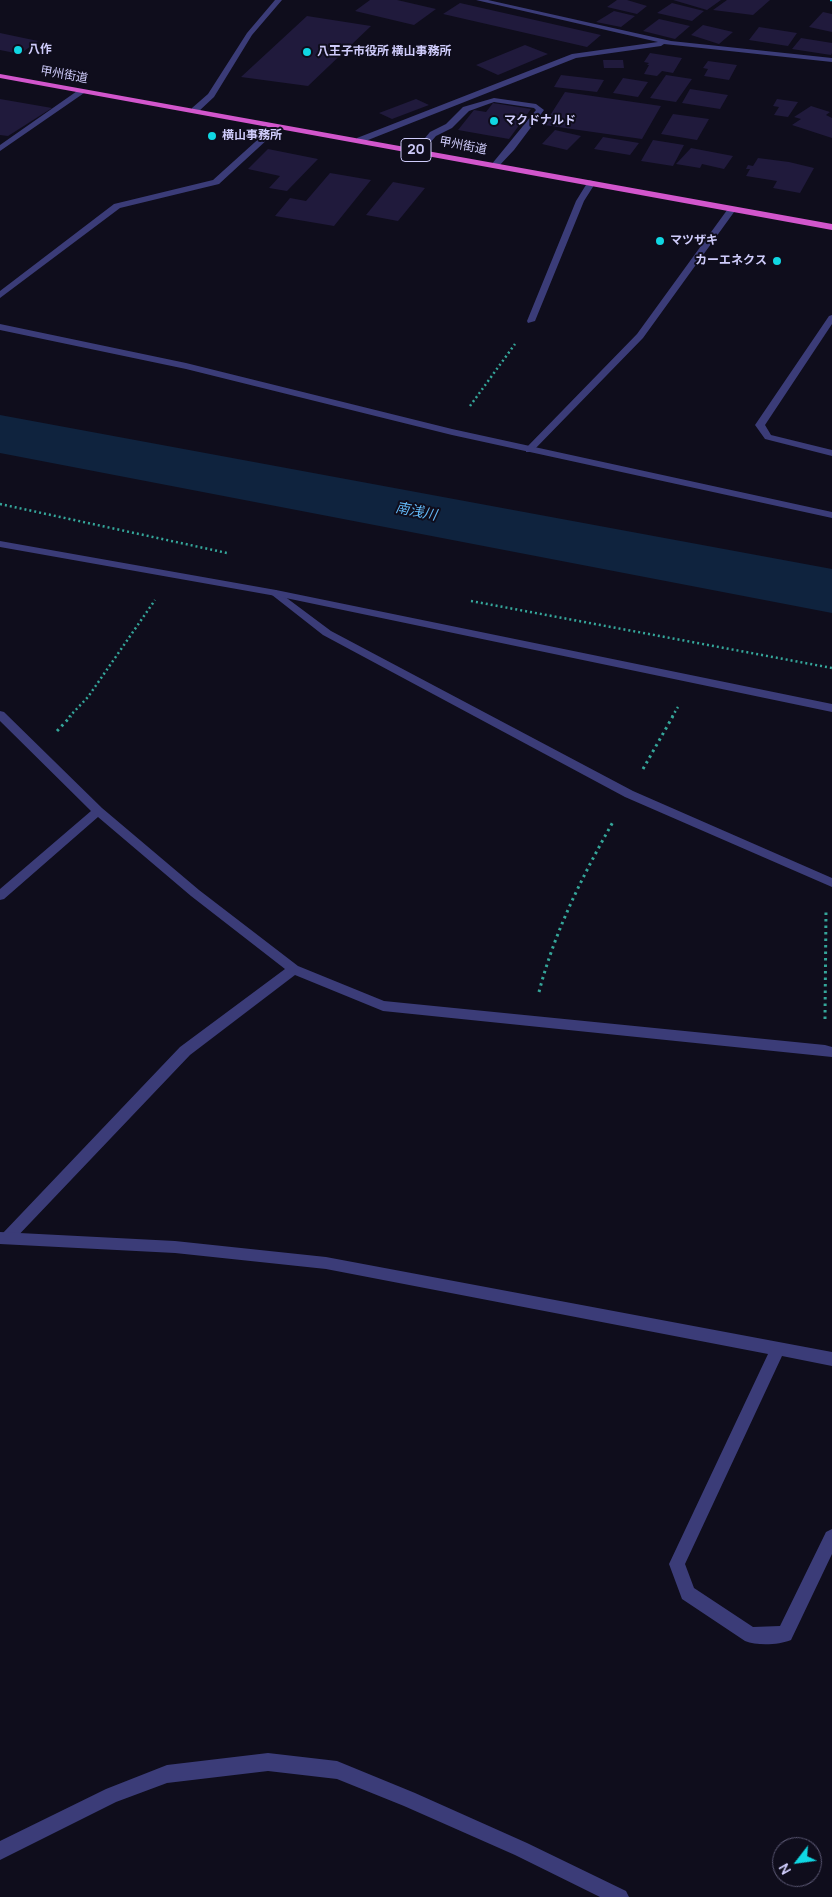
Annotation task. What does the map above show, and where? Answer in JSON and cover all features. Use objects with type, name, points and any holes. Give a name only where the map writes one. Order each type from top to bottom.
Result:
[{"type":"highway","name":"甲州街道","points":[[0,76],[419,150],[832,227]]},
{"type":"street","points":[[195,110],[211,95],[249,34],[279,0]]},
{"type":"street","points":[[479,0],[671,43],[712,49],[832,60]]},
{"type":"street","points":[[360,140],[575,56],[671,43]]},
{"type":"street","points":[[0,149],[83,91]]},
{"type":"street","points":[[419,150],[433,134],[449,126],[466,108],[494,100],[536,106],[540,110],[511,148],[495,165]]},
{"type":"street","points":[[0,295],[117,206],[216,182],[278,126]]},
{"type":"street","points":[[531,321],[580,201],[592,182]]},
{"type":"street","points":[[528,450],[640,336],[733,208]]},
{"type":"street","points":[[832,318],[760,425],[768,437],[832,453]]},
{"type":"street","points":[[0,327],[177,364],[528,450],[832,516]]},
{"type":"street","points":[[0,544],[276,594],[832,708]]},
{"type":"street","points":[[276,594],[327,633],[629,794],[829,882]]},
{"type":"street","points":[[0,715],[98,811],[195,893],[294,969],[384,1006],[829,1051]]},
{"type":"street","points":[[0,896],[98,811]]},
{"type":"street","points":[[3,1238],[185,1051],[294,969]]},
{"type":"street","points":[[3,1238],[176,1247],[326,1263],[832,1358]]},
{"type":"street","points":[[778,1348],[677,1564],[688,1594],[751,1635],[784,1634],[832,1537]]},
{"type":"street","points":[[0,1851],[34,1832],[112,1795],[167,1774],[268,1762],[337,1770],[409,1799],[620,1897]]},
{"type":"path","points":[[452,432],[531,321]]},
{"type":"path","points":[[0,504],[229,553]]},
{"type":"path","points":[[38,751],[88,697],[172,575]]},
{"type":"path","points":[[470,601],[832,668]]},
{"type":"path","points":[[533,1020],[546,961],[583,876],[693,678]]},
{"type":"path","points":[[829,882],[829,1051]]},
{"type":"building","points":[[370,0],[397,0],[436,9],[414,25],[355,11]]},
{"type":"building","points":[[617,0],[627,0],[647,6],[637,14],[607,7]]},
{"type":"building","points":[[673,0],[721,0],[707,10]]},
{"type":"building","points":[[727,0],[770,0],[753,15],[713,10]]},
{"type":"building","points":[[460,3],[601,35],[587,47],[443,14]]},
{"type":"building","points":[[672,3],[704,11],[692,21],[657,13]]},
{"type":"building","points":[[614,11],[635,16],[621,27],[596,22]]},
{"type":"building","points":[[823,12],[832,14],[832,32],[809,27]]},
{"type":"building","name":"八王子市役所 横山事務所","points":[[307,16],[371,26],[308,86],[241,77]]},
{"type":"building","points":[[659,19],[690,26],[675,39],[643,31]]},
{"type":"building","points":[[703,25],[733,32],[719,44],[691,35]]},
{"type":"building","points":[[759,27],[797,33],[788,46],[749,40]]},
{"type":"building","points":[[0,33],[38,41],[20,54],[0,50]]},
{"type":"building","points":[[801,38],[832,43],[831,55],[792,49]]},
{"type":"building","points":[[525,45],[548,54],[498,75],[476,65]]},
{"type":"building","points":[[650,53],[682,58],[673,73],[662,71],[657,76],[644,74],[649,63],[644,62]]},
{"type":"building","points":[[603,60],[623,60],[624,68],[604,68]]},
{"type":"building","points":[[708,61],[737,65],[729,80],[704,76],[708,69],[703,68]]},
{"type":"building","points":[[561,75],[604,80],[597,92],[554,87]]},
{"type":"building","points":[[666,75],[692,79],[676,102],[650,98]]},
{"type":"building","points":[[623,78],[648,82],[638,97],[613,93]]},
{"type":"building","points":[[690,89],[728,95],[720,109],[682,103]]},
{"type":"building","points":[[565,92],[661,106],[642,139],[544,125]]},
{"type":"building","points":[[0,99],[52,108],[8,136],[0,135]]},
{"type":"building","points":[[416,99],[429,105],[392,119],[379,113]]},
{"type":"building","points":[[777,99],[798,102],[788,117],[774,115],[779,107],[773,106]]},
{"type":"building","name":"マクドナルド","points":[[493,103],[531,109],[509,139],[458,130],[474,110],[486,112]]},
{"type":"building","points":[[811,106],[830,112],[826,115],[832,118],[832,138],[792,125],[801,119],[794,117]]},
{"type":"building","points":[[673,114],[709,119],[697,140],[661,134]]},
{"type":"building","points":[[555,130],[581,136],[567,150],[542,144]]},
{"type":"building","points":[[603,137],[639,143],[630,155],[594,149]]},
{"type":"building","points":[[653,140],[684,145],[673,166],[641,161]]},
{"type":"building","points":[[691,148],[733,156],[724,169],[702,164],[700,168],[676,164]]},
{"type":"building","points":[[268,149],[318,159],[287,191],[269,188],[280,176],[248,169]]},
{"type":"building","points":[[758,158],[789,162],[814,168],[800,193],[773,188],[777,181],[746,176],[750,169],[746,169],[748,165],[753,166]]},
{"type":"building","points":[[330,173],[371,180],[334,226],[275,216],[290,198],[306,201]]},
{"type":"building","points":[[393,182],[425,188],[398,221],[366,215]]},
{"type":"waterway","name":"南浅川","points":[[0,434],[832,591]]},
{"type":"place","name":"八作","points":[[18,50]]},
{"type":"place","name":"八王子市役所 横山事務所","points":[[307,52]]},
{"type":"place","name":"マクドナルド","points":[[494,121]]},
{"type":"place","name":"横山事務所","points":[[212,136]]},
{"type":"place","name":"マツザキ","points":[[660,241]]},
{"type":"place","name":"カーエネクス","points":[[777,261]]}]
